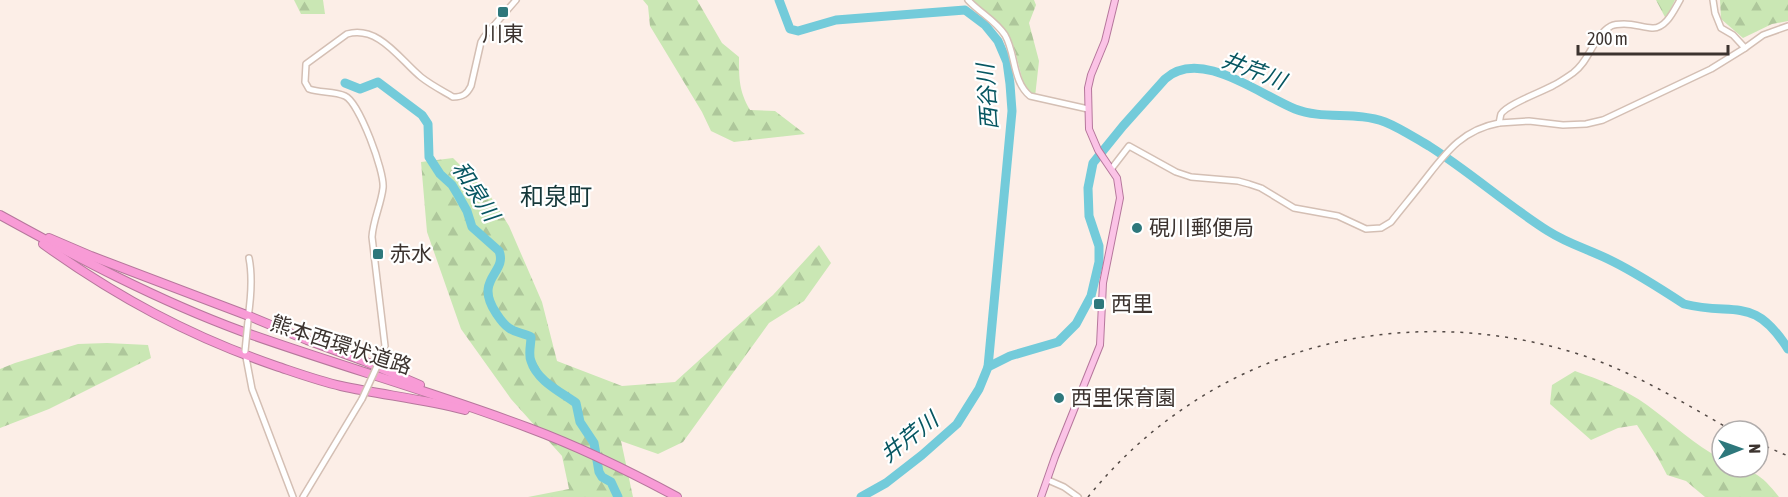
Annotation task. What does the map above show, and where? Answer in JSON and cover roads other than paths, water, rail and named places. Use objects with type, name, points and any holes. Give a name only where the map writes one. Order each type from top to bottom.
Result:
[{"type":"highway","name":"熊本西環状道路","points":[[2,216],[115,276],[177,305],[239,330],[531,429],[634,474],[677,497]]},
{"type":"highway","points":[[2,216],[91,256],[364,361],[442,397]]},
{"type":"highway","points":[[27,230],[63,258],[136,304],[211,342],[341,386],[433,401],[531,429]]},
{"type":"main road","points":[[1041,497],[1100,345],[1103,283],[1120,198],[1117,178],[1098,150],[1089,129],[1088,88],[1105,41],[1114,0]]},
{"type":"street","points":[[303,497],[362,399],[384,346],[372,237],[383,188],[381,169],[355,106],[344,96],[309,89],[304,82],[306,64],[347,34],[354,32],[365,34],[386,42],[421,77],[453,97],[459,97],[468,92],[471,86],[481,42],[516,0]]},
{"type":"street","points":[[968,0],[988,16],[1005,35],[1021,85],[1026,93],[1030,96],[1088,109]]},
{"type":"street","points":[[1499,123],[1501,114],[1509,108],[1575,72],[1583,65],[1605,31],[1611,26],[1626,24],[1650,28],[1659,27],[1667,20],[1680,0]]},
{"type":"street","points":[[1713,0],[1721,28],[1733,34],[1745,48]]},
{"type":"street","points":[[1112,168],[1129,146],[1176,172],[1191,177],[1249,184],[1261,188],[1294,208],[1338,216],[1361,227],[1374,230],[1391,222],[1449,149],[1466,135],[1485,126],[1499,123],[1529,121],[1563,125],[1586,124],[1603,120],[1711,69],[1763,35],[1788,26]]},
{"type":"street","points":[[249,258],[252,294],[246,353],[252,389],[293,497]]},
{"type":"street","points":[[1048,480],[1078,497]]},
{"type":"waterway","name":"西谷川","points":[[779,0],[790,29],[798,31],[836,20],[965,10],[985,25],[998,41],[1007,62],[1012,111],[988,367]]},
{"type":"waterway","name":"井芹川","points":[[861,497],[886,483],[957,424],[979,389],[988,367],[1010,356],[1058,342],[1076,324],[1091,296],[1099,262],[1099,246],[1089,216],[1088,188],[1093,163],[1165,79],[1179,71],[1195,68],[1230,77],[1295,109],[1317,114],[1363,117],[1391,124],[1444,156],[1556,236],[1623,267],[1684,304],[1753,314],[1776,332],[1788,349]]},
{"type":"waterway","name":"和泉川","points":[[345,83],[360,89],[378,82],[422,115],[428,124],[429,157],[440,174],[452,185],[467,211],[472,227],[499,251],[501,259],[489,284],[490,301],[503,323],[514,331],[531,337],[530,358],[538,374],[576,403],[580,422],[594,443],[599,472],[602,477],[611,482],[618,497]]},
{"type":"railway","points":[[1088,497],[1136,446],[1189,405],[1247,372],[1309,349],[1373,336],[1440,332],[1507,337],[1575,353],[1616,368],[1712,419]]},
{"type":"railway","points":[[1770,448],[1788,456]]},
{"type":"place","name":"川東","points":[[503,12]]},
{"type":"place","name":"硯川郵便局","points":[[1137,228]]},
{"type":"place","name":"赤水","points":[[378,254]]},
{"type":"place","name":"西里","points":[[1099,304]]},
{"type":"place","name":"西里保育園","points":[[1059,398]]},
{"type":"district","name":"和泉町","points":[[556,197]]}]
